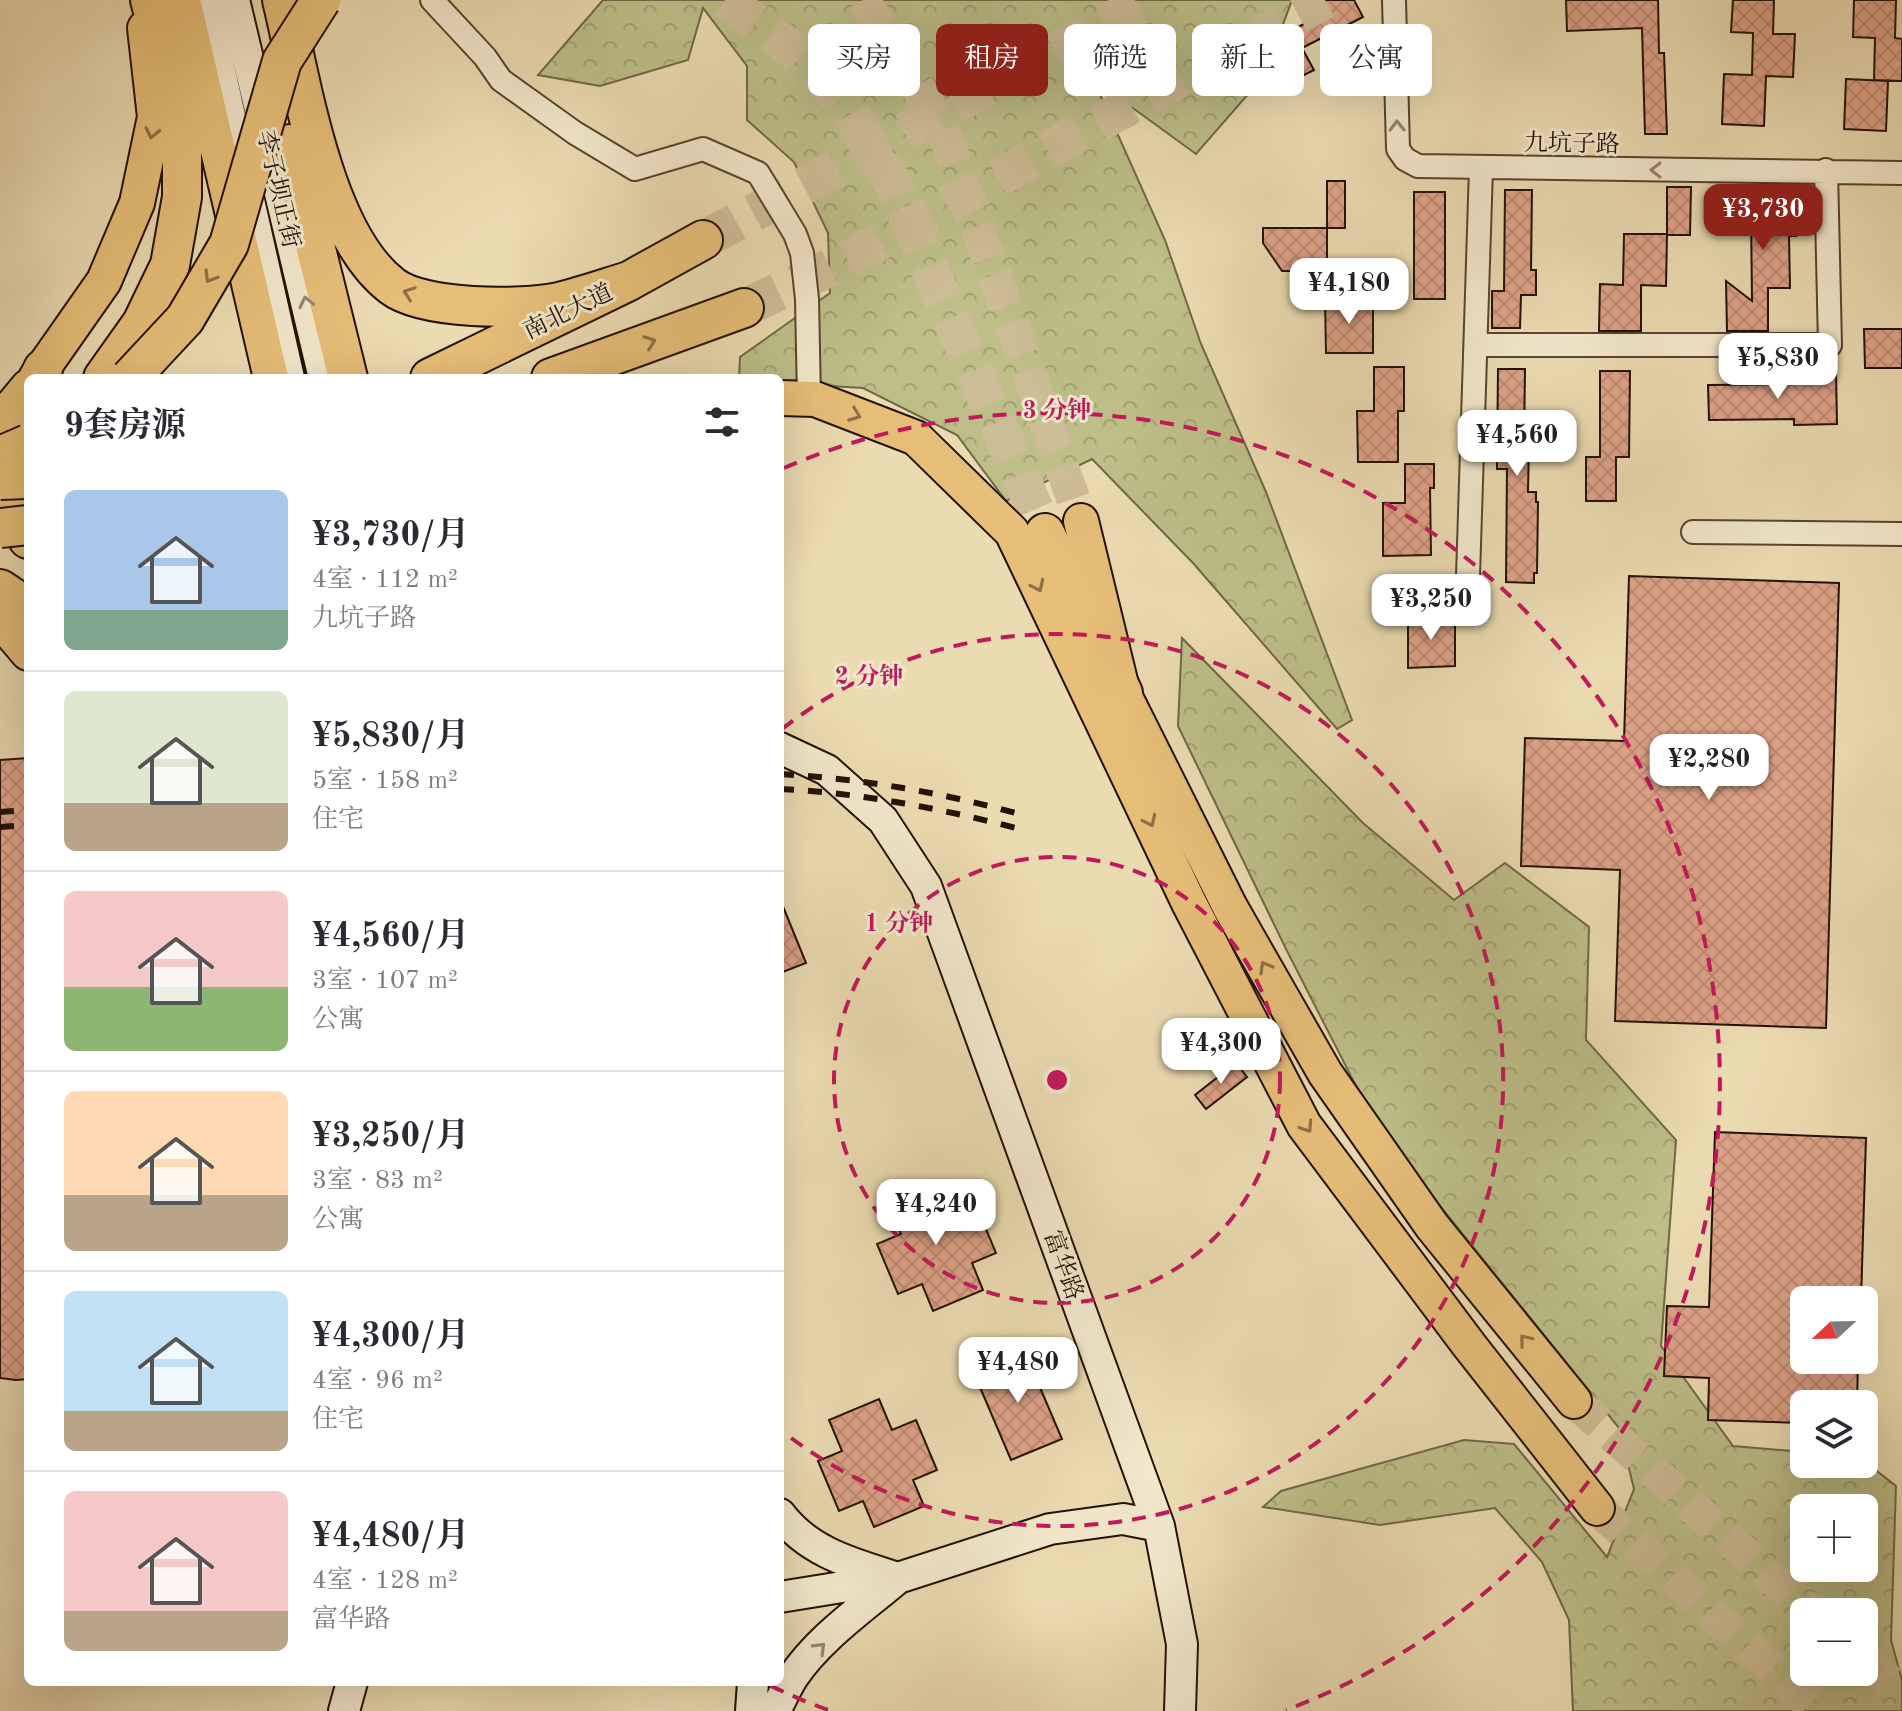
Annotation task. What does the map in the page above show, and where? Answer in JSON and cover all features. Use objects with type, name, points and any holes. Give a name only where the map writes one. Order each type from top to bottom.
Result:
[{"type":"highway","points":[[106,374],[142,323],[170,265],[182,197],[182,118],[150,0]]},
{"type":"highway","points":[[254,0],[347,374]]},
{"type":"highway","points":[[282,0],[324,174],[343,221],[364,256],[393,287],[437,304],[520,306],[558,302],[629,281]]},
{"type":"highway","points":[[134,374],[185,319],[229,244],[282,61],[321,0]]},
{"type":"highway","name":"南北大道","points":[[438,374],[629,281],[703,240]]},
{"type":"highway","points":[[577,371],[744,308]]},
{"type":"highway","points":[[24,416],[14,463],[15,501],[24,527]]},
{"type":"highway","points":[[0,456],[24,446]]},
{"type":"highway","points":[[0,480],[24,479]]},
{"type":"highway","points":[[0,528],[24,525]]},
{"type":"highway","points":[[1045,533],[1123,693]]},
{"type":"highway","points":[[0,589],[24,605]]},
{"type":"main road","points":[[39,374],[104,281],[137,203],[155,117],[142,0]]},
{"type":"main road","points":[[183,0],[270,374]]},
{"type":"main road","points":[[0,421],[24,392]]},
{"type":"main road","points":[[795,398],[916,438],[1012,532],[1189,903],[1304,1125],[1469,1345],[1597,1508]]},
{"type":"main road","points":[[1081,521],[1123,693],[1230,907],[1325,1073],[1432,1226],[1574,1401]]},
{"type":"main road","points":[[0,620],[24,648]]},
{"type":"street","name":"李子坝正街","points":[[204,0],[288,374]]},
{"type":"street","name":"李子坝正街","points":[[234,0],[323,374]]},
{"type":"street","points":[[432,0],[485,57],[501,80],[575,133],[635,169],[703,149],[758,173],[795,234],[802,253],[807,299],[795,398]]},
{"type":"street","name":"九坑子路","points":[[1394,0],[1398,149],[1405,159],[1418,166],[1902,173]]},
{"type":"street","points":[[1468,576],[1481,168]]},
{"type":"street","points":[[1477,345],[1830,345],[1826,170]]},
{"type":"street","points":[[1693,532],[1902,534]]},
{"type":"street","name":"富华路","points":[[784,750],[827,770],[883,820],[926,886],[1159,1526],[1182,1644],[1180,1711]]},
{"type":"street","points":[[784,1518],[816,1547],[838,1558],[898,1578]]},
{"type":"street","points":[[784,1596],[898,1578],[1050,1529],[1123,1519],[1159,1526]]},
{"type":"street","points":[[773,1711],[793,1677],[812,1656],[898,1578]]},
{"type":"street","points":[[344,1711],[351,1686]]},
{"type":"street","points":[[751,1711],[753,1686]]},
{"type":"street","points":[[773,1711],[774,1686]]},
{"type":"green space","points":[[603,0],[1292,0],[1283,24],[1192,24],[1192,96],[1247,96],[1196,154],[1116,96],[1176,96],[1176,24],[1064,24],[1064,96],[1101,96],[1165,240],[1201,344],[1266,492],[1352,720],[1337,729],[1193,563],[1092,459],[1006,501],[957,435],[863,388],[784,383],[784,374],[739,374],[740,357],[830,293],[828,233],[794,162],[747,120],[747,66],[703,8],[688,60],[600,86],[538,75]]},
{"type":"green space","points":[[1182,638],[1363,823],[1454,900],[1505,863],[1589,927],[1586,1040],[1676,1140],[1661,1346],[1733,1446],[1790,1451],[1790,1478],[1878,1478],[1878,1472],[1896,1486],[1891,1640],[1902,1680],[1902,1711],[1573,1711],[1569,1620],[1542,1562],[1495,1508],[1380,1525],[1263,1507],[1281,1491],[1464,1440],[1514,1444],[1607,1557],[1634,1489],[1619,1428],[1378,1129],[1178,726]]},
{"type":"building","points":[[1307,0],[1354,0],[1363,17],[1349,24],[1320,24],[1320,39],[1304,47],[1304,24],[1316,18]]},
{"type":"building","points":[[1566,0],[1658,0],[1659,53],[1664,53],[1667,134],[1645,134],[1642,28],[1567,31]]},
{"type":"building","points":[[1733,0],[1774,0],[1773,34],[1795,34],[1793,77],[1766,76],[1764,126],[1722,124],[1724,74],[1752,75],[1753,33],[1731,32]]},
{"type":"building","points":[[1854,0],[1896,0],[1895,38],[1902,39],[1902,81],[1874,80],[1875,38],[1853,37]]},
{"type":"building","points":[[1304,52],[1314,70],[1304,75]]},
{"type":"building","points":[[1846,79],[1888,81],[1886,131],[1844,129]]},
{"type":"building","points":[[1327,181],[1345,181],[1345,228],[1327,228]]},
{"type":"building","points":[[1730,185],[1795,188],[1796,236],[1789,236],[1790,288],[1768,288],[1768,331],[1727,331],[1726,281],[1752,301],[1751,213],[1731,213]]},
{"type":"building","points":[[1667,187],[1691,187],[1690,235],[1667,235],[1666,286],[1641,285],[1641,331],[1599,331],[1600,284],[1623,285],[1624,234],[1667,234]]},
{"type":"building","points":[[1505,190],[1532,190],[1531,270],[1536,270],[1536,295],[1521,295],[1520,328],[1492,328],[1492,291],[1504,291]]},
{"type":"building","points":[[1414,192],[1445,192],[1445,299],[1414,299]]},
{"type":"building","points":[[1263,228],[1327,228],[1327,286],[1306,286],[1307,271],[1282,271],[1263,243]]},
{"type":"building","points":[[1325,299],[1373,299],[1373,353],[1326,353]]},
{"type":"building","points":[[1864,329],[1902,329],[1902,368],[1865,368]]},
{"type":"building","points":[[1374,367],[1404,367],[1404,411],[1398,411],[1398,462],[1358,462],[1357,411],[1374,411]]},
{"type":"building","points":[[1498,369],[1525,369],[1524,441],[1529,441],[1528,492],[1536,492],[1538,502],[1537,573],[1534,573],[1534,583],[1506,582],[1507,469],[1497,469]]},
{"type":"building","points":[[1600,371],[1630,371],[1629,457],[1616,457],[1616,501],[1586,501],[1586,457],[1600,457]]},
{"type":"building","points":[[1836,372],[1837,424],[1794,425],[1794,419],[1709,420],[1708,385],[1794,384],[1793,373]]},
{"type":"building","points":[[1405,464],[1434,464],[1434,488],[1430,488],[1431,555],[1383,556],[1383,503],[1405,503]]},
{"type":"building","points":[[1629,576],[1839,583],[1826,1028],[1615,1021],[1620,870],[1521,866],[1525,738],[1624,741]]},
{"type":"building","points":[[1408,615],[1425,615],[1425,619],[1455,619],[1455,666],[1408,668]]},
{"type":"building","points":[[24,758],[24,1379],[16,1380],[0,1378],[0,760]]},
{"type":"building","points":[[784,909],[806,963],[784,971]]},
{"type":"building","points":[[1236,1063],[1247,1077],[1206,1109],[1195,1095]]},
{"type":"building","points":[[1715,1132],[1866,1138],[1861,1286],[1790,1286],[1790,1374],[1858,1374],[1857,1390],[1790,1390],[1790,1423],[1708,1420],[1709,1378],[1664,1376],[1667,1306],[1709,1307]]},
{"type":"building","points":[[938,1183],[951,1213],[975,1203],[996,1253],[972,1263],[983,1290],[933,1311],[922,1284],[898,1294],[877,1244],[901,1234],[888,1204]]},
{"type":"building","points":[[1024,1350],[1062,1439],[1011,1460],[973,1371]]},
{"type":"building","points":[[879,1399],[892,1430],[916,1420],[937,1470],[913,1480],[924,1506],[874,1527],[863,1501],[839,1511],[818,1461],[842,1451],[829,1420]]},
{"type":"tunnel","points":[[725,0],[791,48],[846,104],[892,182],[1045,533]]},
{"type":"tunnel","points":[[863,0],[942,126],[1081,521]]},
{"type":"tunnel","points":[[703,240],[1149,0]]},
{"type":"tunnel","points":[[744,308],[846,260],[1325,0]]},
{"type":"tunnel","points":[[1574,1401],[1795,1598]]},
{"type":"tunnel","points":[[1597,1508],[1818,1711]]},
{"type":"tunnel","points":[[1878,1672],[1902,1693]]},
{"type":"railway","points":[[784,774],[901,788],[1019,814]]},
{"type":"railway","points":[[784,789],[899,802],[1016,828]]},
{"type":"railway","points":[[0,812],[24,810]]},
{"type":"railway","points":[[0,827],[24,825]]}]
